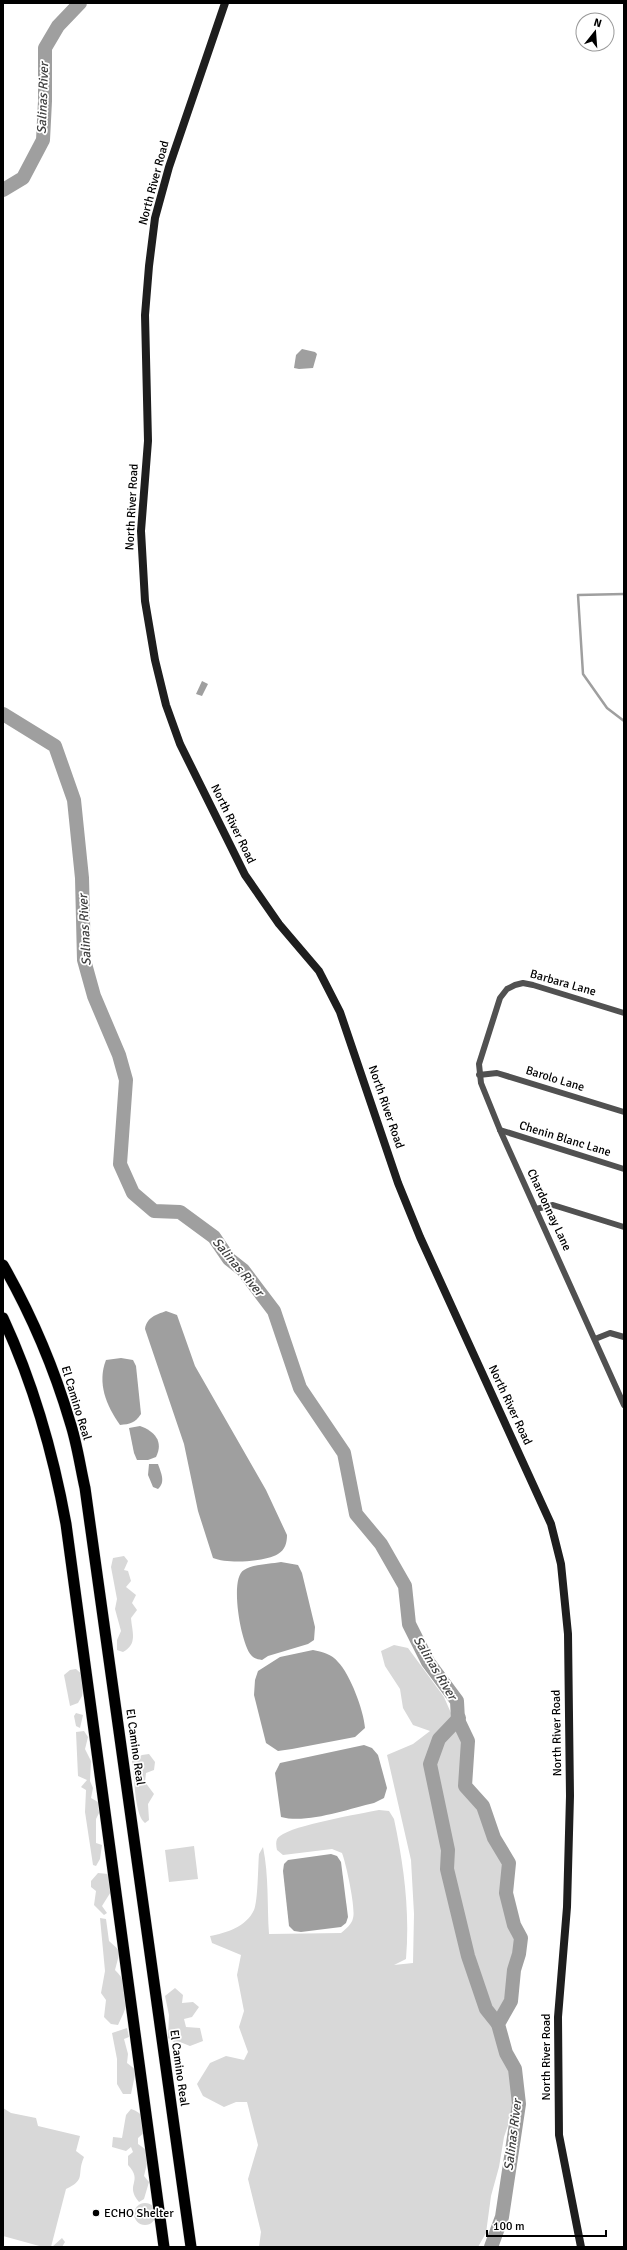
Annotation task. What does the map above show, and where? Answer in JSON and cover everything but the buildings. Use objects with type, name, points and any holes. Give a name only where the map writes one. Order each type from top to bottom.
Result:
[{"type":"highway","name":"El Camino Real","points":[[3,1265],[17,1289],[48,1358],[71,1423],[85,1488],[191,2247]]},
{"type":"highway","points":[[3,1318],[25,1366],[42,1416],[56,1467],[66,1524],[164,2247]]},
{"type":"main road","name":"North River Road","points":[[225,3],[169,167],[155,218],[149,266],[146,315],[148,441],[141,531],[146,612],[155,660],[166,705],[180,744],[245,875],[279,924],[319,971],[340,1012],[398,1183],[420,1237],[551,1524],[561,1564],[568,1634],[570,1796],[567,1907],[558,2017],[559,2135],[581,2247]]},
{"type":"street","name":"Barbara Lane","points":[[493,1021],[500,998],[507,990],[523,983],[624,1013]]},
{"type":"street","name":"Chardonnay Lane","points":[[493,1021],[479,1064],[479,1075],[500,1130],[624,1405]]},
{"type":"street","name":"Barolo Lane","points":[[479,1075],[498,1073],[624,1112]]},
{"type":"street","name":"Chenin Blanc Lane","points":[[500,1130],[624,1169]]},
{"type":"street","points":[[536,1209],[553,1205],[624,1227]]},
{"type":"street","points":[[595,1339],[610,1333],[624,1338]]},
{"type":"shaded area","points":[[302,349],[315,352],[317,354],[313,368],[294,368],[296,355]]},
{"type":"shaded area","points":[[202,681],[208,684],[202,696],[196,694]]},
{"type":"shaded area","points":[[166,1311],[177,1315],[195,1366],[266,1490],[287,1535],[285,1546],[278,1554],[272,1557],[246,1561],[228,1561],[213,1558],[198,1511],[184,1444],[145,1329],[150,1319],[155,1315]]},
{"type":"shaded area","points":[[121,1358],[133,1360],[136,1366],[141,1414],[132,1422],[120,1425],[104,1394],[102,1377],[106,1360]]},
{"type":"shaded area","points":[[140,1426],[150,1431],[158,1441],[159,1446],[156,1457],[148,1460],[137,1460],[134,1453],[129,1428]]},
{"type":"shaded area","points":[[149,1464],[158,1464],[162,1483],[158,1489],[153,1487],[148,1475]]},
{"type":"shaded area","points":[[124,1556],[128,1561],[124,1570],[128,1571],[131,1581],[126,1587],[136,1595],[132,1603],[137,1610],[131,1618],[133,1637],[131,1645],[123,1652],[117,1650],[117,1640],[121,1631],[115,1609],[117,1599],[111,1567],[113,1558]]},
{"type":"shaded area","points":[[281,1562],[298,1565],[302,1573],[315,1627],[314,1640],[308,1644],[268,1656],[262,1660],[252,1656],[247,1649],[240,1625],[237,1585],[240,1575],[244,1570],[252,1566]]},
{"type":"shaded area","points":[[394,1645],[408,1648],[444,1697],[464,1743],[462,1789],[479,1808],[492,1843],[505,1865],[504,1900],[510,1925],[516,1937],[516,1951],[510,1972],[509,1989],[504,2007],[494,2022],[498,2040],[511,2072],[515,2105],[504,2137],[499,2167],[491,2196],[486,2233],[478,2247],[259,2247],[261,2232],[248,2179],[258,2145],[247,2102],[236,2102],[224,2107],[203,2096],[197,2084],[210,2063],[226,2056],[244,2060],[248,2052],[239,2027],[244,2011],[237,1975],[241,1955],[212,1943],[210,1936],[229,1931],[241,1925],[254,1910],[257,1891],[259,1854],[263,1847],[267,1880],[269,1934],[341,1933],[351,1922],[354,1913],[346,1866],[342,1853],[332,1849],[283,1855],[277,1850],[276,1844],[278,1837],[287,1832],[312,1824],[379,1810],[389,1811],[394,1819],[401,1854],[407,1906],[406,1959],[394,1965],[413,1963],[414,1914],[411,1860],[387,1755],[413,1744],[430,1731],[413,1725],[403,1708],[400,1689],[385,1666],[381,1651]]},
{"type":"shaded area","points":[[313,1650],[330,1655],[336,1659],[343,1668],[356,1693],[365,1728],[355,1737],[278,1751],[266,1743],[254,1695],[255,1680],[258,1671],[280,1657]]},
{"type":"shaded area","points":[[76,1669],[85,1677],[82,1696],[78,1703],[70,1706],[64,1675],[70,1670]]},
{"type":"shaded area","points":[[76,1713],[83,1715],[80,1728],[76,1726],[74,1716]]},
{"type":"shaded area","points":[[84,1731],[88,1737],[85,1749],[91,1761],[90,1781],[93,1788],[91,1798],[98,1802],[99,1813],[96,1819],[96,1843],[102,1845],[100,1859],[96,1866],[93,1865],[85,1812],[86,1790],[81,1787],[87,1780],[78,1776],[76,1732]]},
{"type":"shaded area","points":[[364,1745],[372,1748],[378,1755],[387,1788],[384,1798],[374,1803],[315,1817],[291,1819],[281,1817],[275,1773],[280,1763]]},
{"type":"shaded area","points":[[149,1754],[155,1762],[154,1770],[146,1773],[145,1782],[154,1794],[148,1804],[149,1820],[145,1823],[141,1818],[137,1804],[132,1761],[142,1755]]},
{"type":"shaded area","points":[[194,1846],[198,1879],[169,1882],[165,1850]]},
{"type":"shaded area","points":[[331,1854],[337,1856],[341,1862],[348,1917],[346,1923],[341,1927],[301,1932],[294,1931],[289,1926],[283,1871],[284,1864],[288,1860]]},
{"type":"shaded area","points":[[98,1873],[108,1874],[112,1890],[102,1906],[107,1913],[104,1915],[94,1905],[96,1891],[91,1887],[91,1881]]},
{"type":"shaded area","points":[[100,1918],[106,1919],[109,1941],[120,1951],[115,1970],[121,1977],[127,1990],[127,2003],[118,2025],[111,2024],[104,2017],[106,2000],[101,1993],[105,1971]]},
{"type":"shaded area","points":[[175,1988],[183,1995],[182,2003],[193,2002],[199,2007],[192,2017],[184,2019],[186,2027],[200,2028],[203,2041],[190,2046],[180,2042],[175,2043],[168,2038],[169,2015],[165,1996]]},
{"type":"shaded area","points":[[127,2028],[129,2037],[124,2039],[128,2054],[127,2063],[136,2070],[131,2094],[123,2094],[117,2084],[117,2059],[112,2033]]},
{"type":"shaded area","points":[[3,2108],[11,2113],[36,2118],[38,2126],[80,2136],[76,2151],[84,2157],[80,2176],[77,2182],[66,2189],[51,2247],[43,2247],[3,2236]]},
{"type":"shaded area","points":[[131,2109],[138,2112],[143,2117],[146,2131],[138,2138],[138,2144],[145,2149],[148,2159],[144,2176],[149,2182],[144,2199],[139,2202],[133,2191],[135,2179],[134,2175],[128,2165],[128,2156],[133,2152],[131,2147],[126,2151],[112,2147],[113,2137],[122,2138],[126,2115]]},
{"type":"shaded area","points":[[145,2203],[153,2206],[156,2214],[153,2222],[145,2225],[137,2222],[134,2214],[137,2206]]},
{"type":"shaded area","points":[[62,2238],[65,2242],[62,2247],[52,2247]]},
{"type":"waterway","name":"Salinas River","points":[[3,190],[23,178],[43,140],[45,48],[58,26],[80,3]]},
{"type":"waterway","points":[[624,594],[578,595],[583,674],[607,708],[624,721]]},
{"type":"waterway","name":"Salinas River","points":[[3,714],[55,746],[74,800],[82,878],[84,960],[94,996],[119,1055],[126,1080],[120,1164],[133,1193],[154,1211],[180,1212],[214,1237],[229,1259],[243,1270],[274,1311],[300,1388],[344,1453],[356,1514],[381,1544],[405,1586],[409,1624],[428,1662],[457,1701],[458,1720],[468,1741],[465,1786],[483,1806],[494,1838],[509,1863],[506,1893],[514,1925],[521,1938],[519,1954],[514,1970],[511,2001],[498,2024],[506,2053],[515,2069],[519,2104],[502,2217],[491,2247]]},
{"type":"waterway","name":"Salinas River","points":[[459,1718],[439,1739],[430,1764],[448,1850],[447,1869],[468,1956],[486,2009],[498,2024]]},
{"type":"place","name":"ECHO Shelter","points":[[96,2213]]}]
